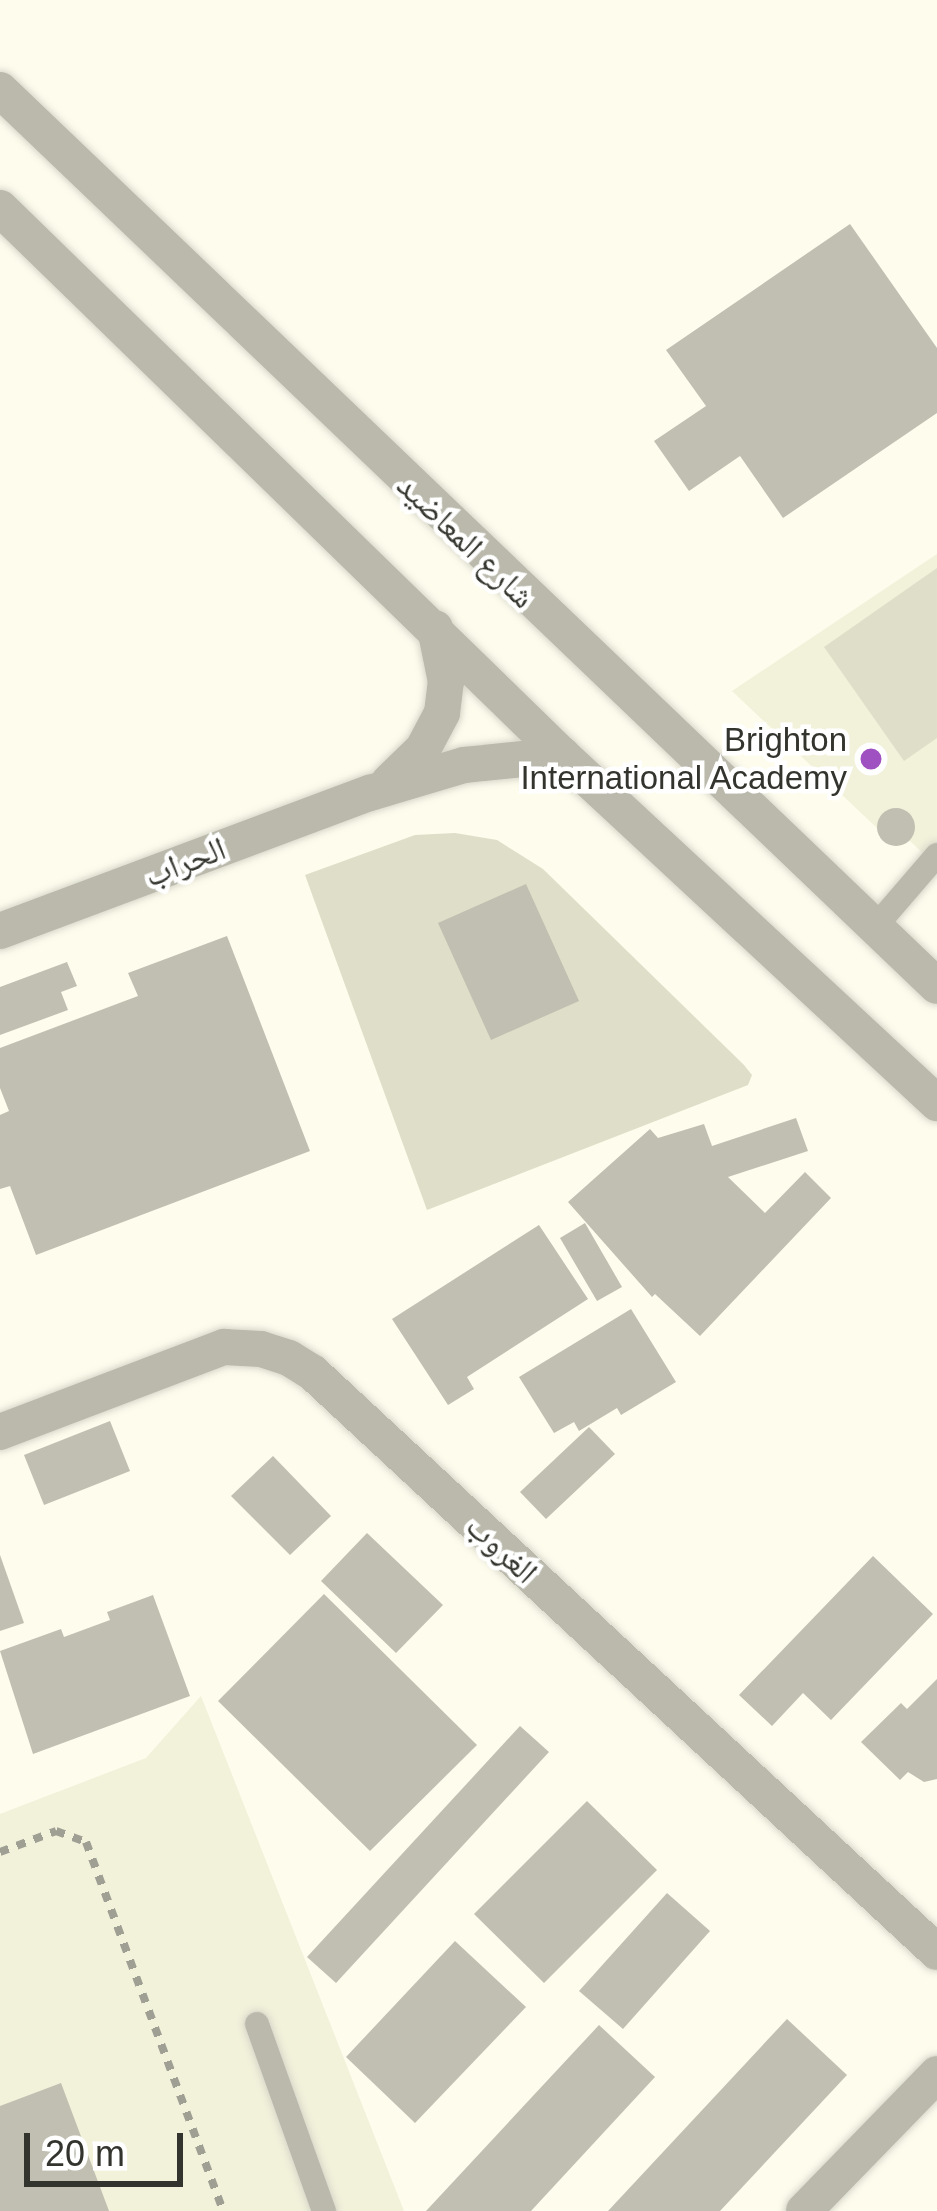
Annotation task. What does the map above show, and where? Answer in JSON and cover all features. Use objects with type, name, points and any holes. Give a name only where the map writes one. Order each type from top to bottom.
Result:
[{"type":"street","name":"شارع المعاضيد","points":[[0,90],[937,986]]},
{"type":"street","points":[[0,208],[562,754],[937,1103]]},
{"type":"street","name":"الحراب","points":[[370,793],[408,767],[442,713],[446,682],[435,628]]},
{"type":"street","name":"الحراب","points":[[0,931],[370,793],[464,765],[562,754]]},
{"type":"street","name":"الغروب","points":[[0,1432],[224,1347],[261,1349],[289,1358],[314,1373],[937,1952]]},
{"type":"street","points":[[804,2211],[937,2074]]},
{"type":"lane","points":[[875,927],[937,855]]},
{"type":"lane","points":[[257,2024],[324,2211]]},
{"type":"path","points":[[0,1852],[56,1831],[86,1842],[223,2211]]},
{"type":"shaded area","name":"Brighton International Academy","points":[[937,554],[937,866],[910,841],[896,846],[883,841],[876,827],[732,691]]},
{"type":"shaded area","points":[[937,568],[937,738],[904,761],[824,647]]},
{"type":"shaded area","points":[[455,833],[497,840],[543,869],[744,1065],[752,1075],[748,1085],[427,1210],[305,875],[415,835]]},
{"type":"shaded area","points":[[201,1696],[404,2211],[0,2211],[0,1814],[146,1758]]},
{"type":"building","points":[[850,224],[937,348],[937,413],[783,518],[740,456],[689,491],[654,441],[706,406],[666,350]]},
{"type":"building","points":[[896,808],[910,813],[915,827],[910,841],[896,846],[882,841],[877,827],[882,813]]},
{"type":"building","points":[[526,884],[579,1001],[491,1040],[438,923]]},
{"type":"building","points":[[227,936],[310,1151],[36,1255],[10,1186],[0,1189],[0,1115],[9,1111],[0,1088],[0,1048],[138,996],[128,973]]},
{"type":"building","points":[[67,962],[77,986],[61,992],[68,1010],[0,1035],[0,987]]},
{"type":"building","points":[[796,1118],[808,1151],[728,1177],[765,1213],[805,1172],[831,1198],[700,1336],[655,1294],[652,1297],[568,1202],[650,1129],[658,1138],[704,1124],[712,1146]]},
{"type":"building","points":[[585,1223],[622,1287],[597,1301],[560,1238]]},
{"type":"building","points":[[539,1225],[588,1299],[467,1377],[474,1389],[448,1405],[392,1319]]},
{"type":"building","points":[[631,1309],[676,1382],[621,1415],[617,1408],[579,1431],[574,1422],[554,1433],[519,1377]]},
{"type":"building","points":[[110,1421],[130,1471],[44,1505],[24,1455]]},
{"type":"building","points":[[589,1427],[615,1454],[546,1519],[520,1492]]},
{"type":"building","points":[[273,1456],[331,1516],[290,1555],[231,1496]]},
{"type":"building","points":[[367,1533],[443,1605],[396,1653],[321,1581]]},
{"type":"building","points":[[0,1555],[24,1623],[0,1631]]},
{"type":"building","points":[[873,1556],[933,1614],[831,1720],[803,1693],[772,1726],[739,1695]]},
{"type":"building","points":[[324,1594],[477,1745],[370,1851],[218,1701]]},
{"type":"building","points":[[153,1595],[190,1696],[33,1754],[0,1651],[61,1629],[64,1637],[110,1620],[107,1612]]},
{"type":"building","points":[[937,1679],[937,1779],[924,1782],[908,1772],[900,1780],[861,1742],[901,1703],[907,1709]]},
{"type":"building","points":[[520,1726],[549,1752],[336,1983],[307,1957]]},
{"type":"building","points":[[587,1801],[657,1870],[544,1983],[474,1914]]},
{"type":"building","points":[[667,1893],[710,1931],[623,2029],[579,1991]]},
{"type":"building","points":[[455,1941],[526,2007],[415,2123],[346,2057]]},
{"type":"building","points":[[787,2019],[847,2075],[720,2211],[608,2211]]},
{"type":"building","points":[[599,2025],[655,2077],[531,2211],[426,2211]]},
{"type":"building","points":[[61,2083],[109,2211],[0,2211],[0,2106]]},
{"type":"place","name":"Brighton International Academy","points":[[871,759]]}]
